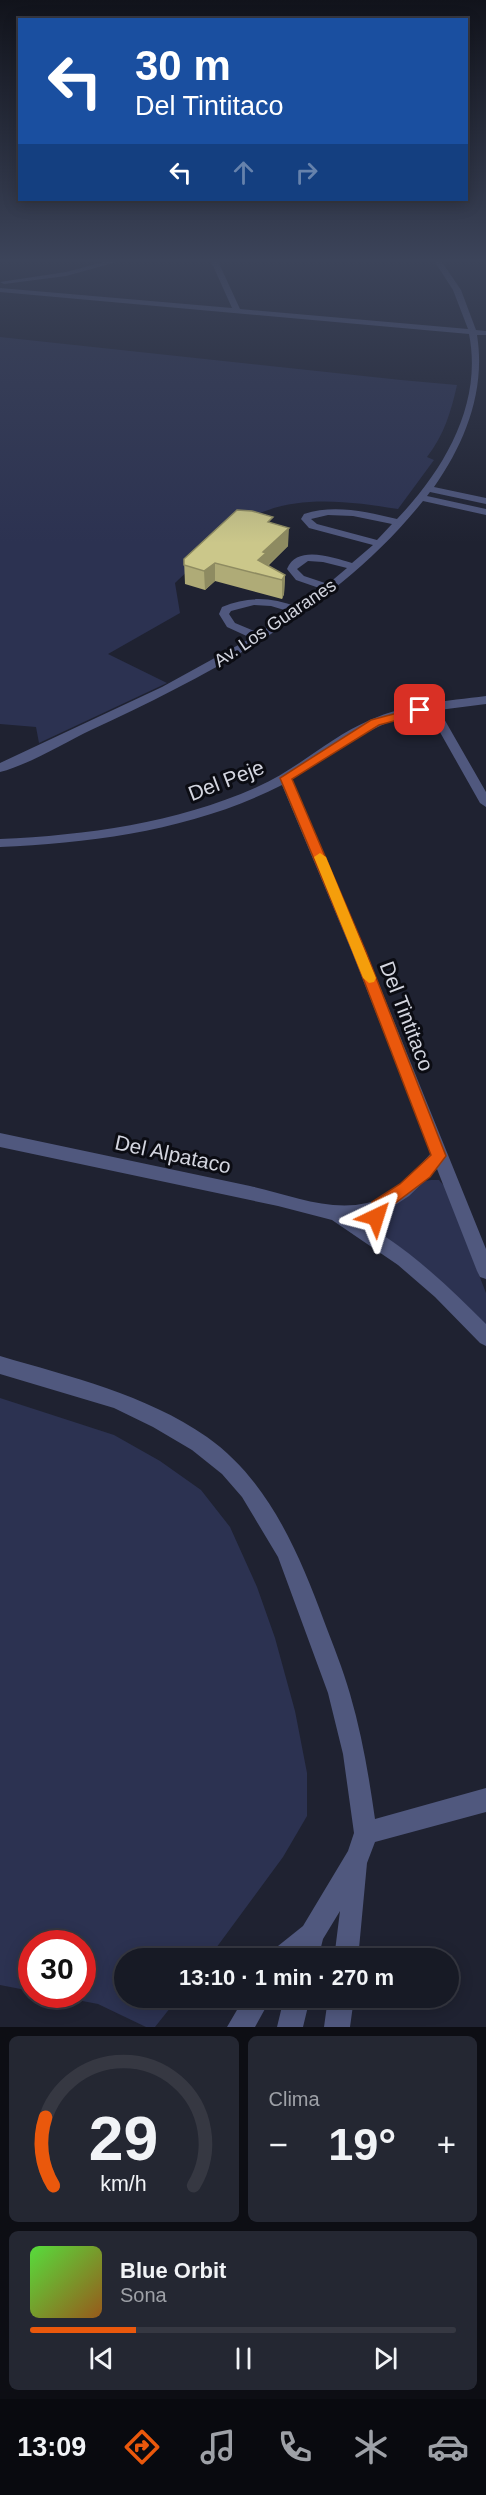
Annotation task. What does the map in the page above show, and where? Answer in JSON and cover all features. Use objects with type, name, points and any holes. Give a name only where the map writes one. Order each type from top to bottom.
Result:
[{"type":"street","name":"Av. Los Guaranes","points":[[0,768],[151,697],[219,661],[299,611],[381,544],[428,489],[453,451],[468,418],[477,368],[477,354]]},
{"type":"street","points":[[428,489],[486,501]]},
{"type":"street","points":[[421,498],[486,512]]},
{"type":"street","points":[[381,544],[313,525],[306,519],[307,516],[320,513],[348,513],[400,523]]},
{"type":"street","points":[[329,588],[300,578],[292,569],[294,564],[305,558],[313,558],[354,567]]},
{"type":"street","points":[[259,637],[231,625],[224,614],[226,609],[256,600],[282,604],[299,611]]},
{"type":"street","name":"Del Peje","points":[[0,843],[57,839],[160,823],[228,803],[285,778],[375,722],[432,708],[486,700]]},
{"type":"street","points":[[432,708],[486,803]]},
{"type":"street","name":"Del Tintitaco","points":[[285,778],[359,952],[486,1271]]},
{"type":"street","name":"Del Alpataco","points":[[0,1140],[336,1214],[404,1259],[441,1291],[486,1337]]},
{"type":"street","name":"Del Alpataco","points":[[336,1214],[378,1207],[406,1189],[425,1173],[439,1156]]},
{"type":"street","points":[[378,1207],[376,1227],[378,1241]]},
{"type":"street","points":[[0,1365],[117,1400],[160,1420],[199,1443],[229,1467],[249,1490],[285,1550],[323,1645],[339,1693],[354,1754],[366,1833],[358,1857],[347,1948]]},
{"type":"street","points":[[366,1833],[486,1800]]},
{"type":"street","points":[[309,1948],[312,1935],[358,1857]]},
{"type":"street","points":[[296,1948],[312,1935]]},
{"type":"street","points":[[240,2027],[252,2008]]},
{"type":"street","points":[[290,2027],[295,2008]]},
{"type":"street","points":[[337,2027],[340,2008]]},
{"type":"shaded area","points":[[0,354],[155,354],[457,385],[446,423],[427,457],[434,460],[398,509],[320,502],[281,506],[262,512],[236,527],[175,583],[180,613],[108,654],[167,683],[39,743],[36,727],[0,724]]},
{"type":"shaded area","points":[[439,1180],[445,1187],[486,1293],[486,1326],[439,1279],[385,1235],[383,1220],[387,1210],[425,1181]]},
{"type":"shaded area","points":[[0,1398],[114,1435],[160,1461],[201,1490],[230,1527],[257,1587],[275,1638],[295,1711],[307,1773],[307,1816],[283,1857],[216,1948],[114,1948],[114,2008],[170,2008],[155,2027],[146,2027],[96,2004],[96,1930],[18,1930],[18,1988],[0,1985]]},
{"type":"building","points":[[237,510],[252,511],[273,517],[268,522],[289,528],[263,552],[266,553],[258,560],[285,575],[282,580],[215,563],[204,571],[184,565],[184,559]]},
{"type":"slow traffic","points":[[320,857],[369,978]]},
{"type":"route","points":[[376,1217],[378,1207],[406,1189],[425,1173],[439,1156],[359,952],[285,778],[375,722],[420,710]]}]
